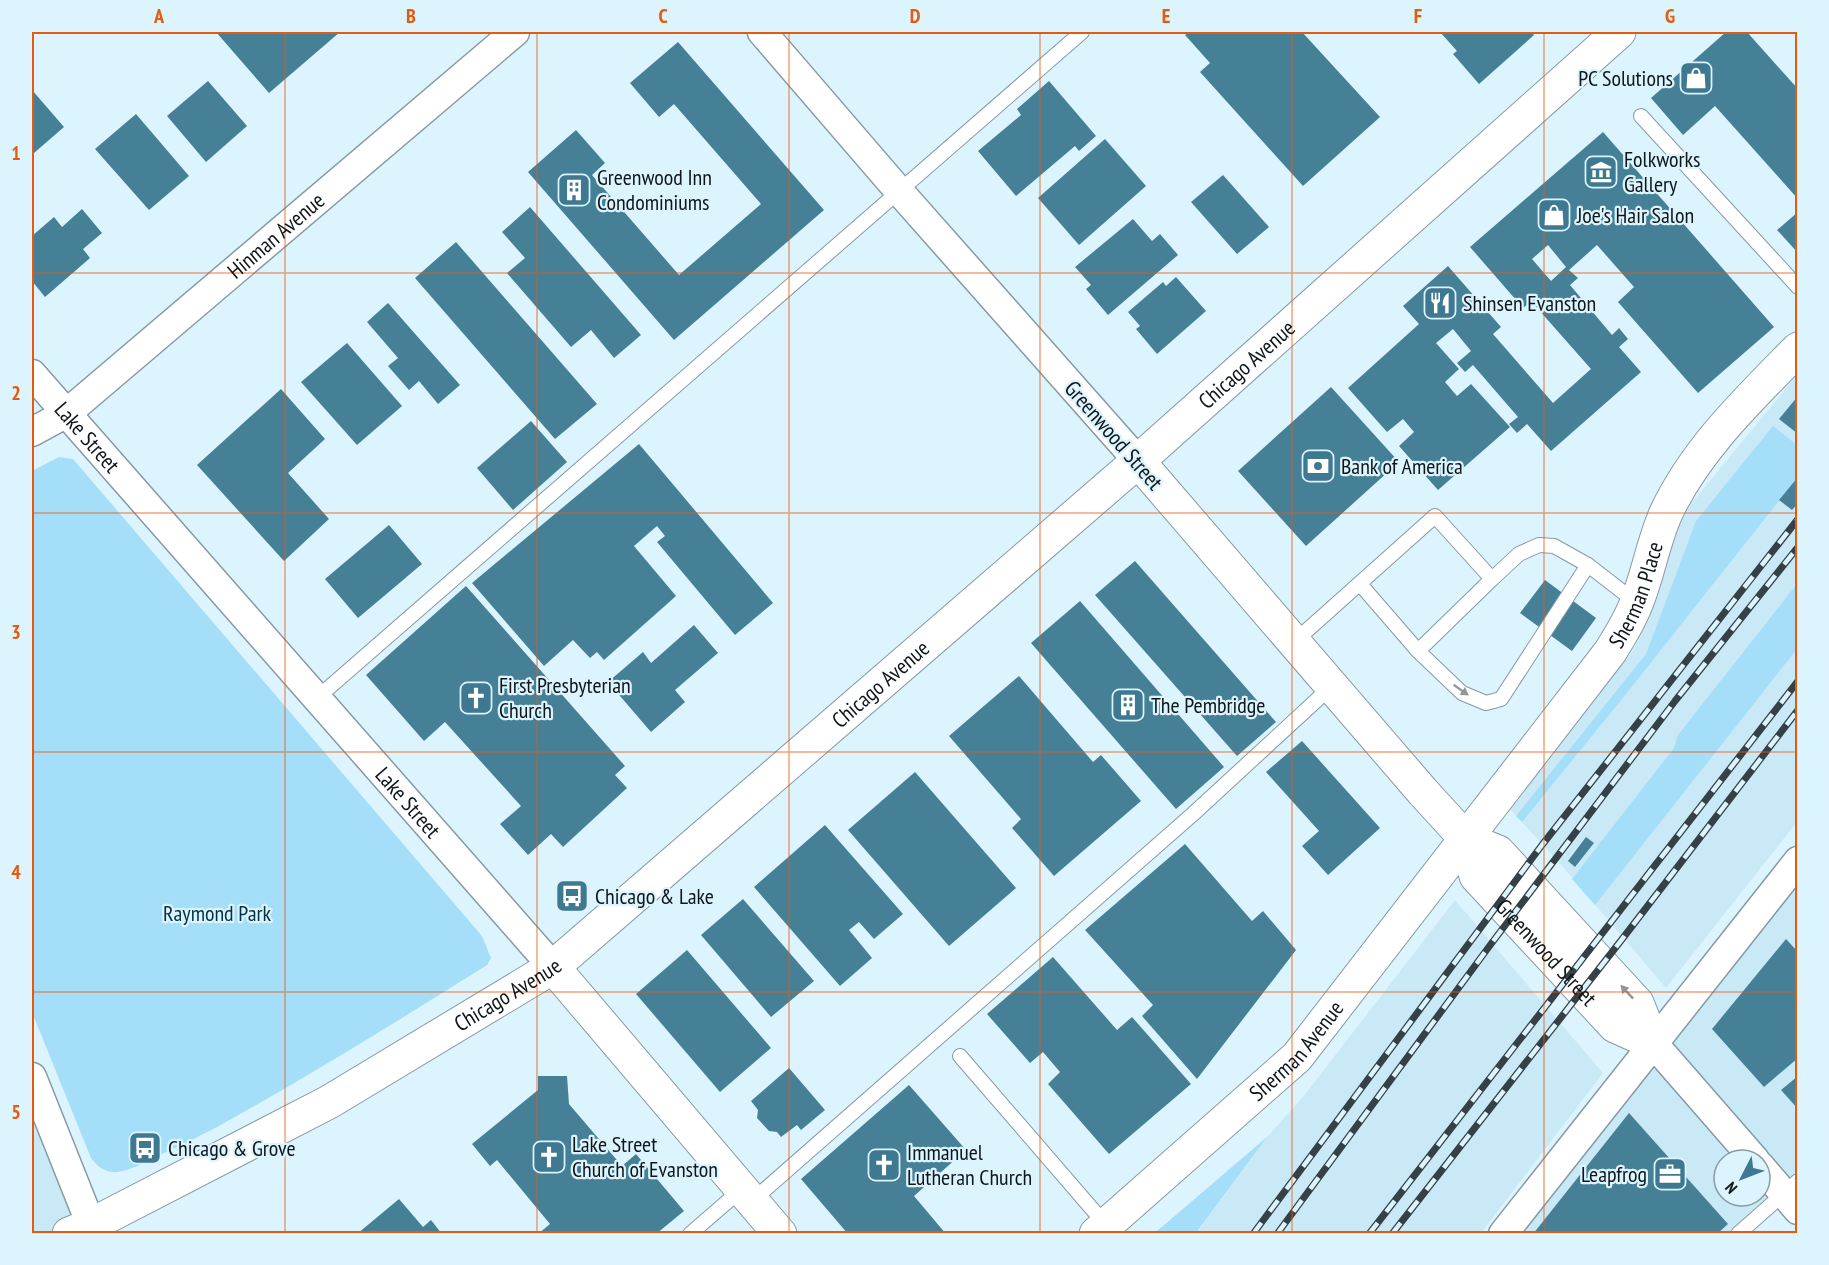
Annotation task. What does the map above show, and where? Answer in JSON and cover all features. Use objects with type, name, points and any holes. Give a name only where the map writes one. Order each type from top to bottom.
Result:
[{"type":"street","name":"Hinman Avenue","points":[[32,432],[67,413],[515,32]]},
{"type":"street","name":"Greenwood Street","points":[[762,32],[1138,461],[1423,792],[1466,839],[1498,852],[1637,1003],[1653,1043],[1745,1148]]},
{"type":"street","name":"Chicago Avenue","points":[[85,1231],[329,1102],[553,967],[1138,461],[1619,32]]},
{"type":"street","name":"Sherman Place","points":[[1466,839],[1627,627],[1665,515],[1680,486],[1748,399],[1797,350]]},
{"type":"street","name":"Lake Street","points":[[32,374],[553,967],[780,1233]]},
{"type":"street","name":"Sherman Avenue","points":[[1101,1229],[1297,1057],[1466,839]]},
{"type":"street","points":[[1503,1233],[1797,861]]},
{"type":"street","points":[[32,1077],[85,1231]]},
{"type":"street","points":[[1772,1177],[1793,1195]]},
{"type":"lane","points":[[317,698],[1082,32]]},
{"type":"lane","points":[[1641,116],[1797,287]]},
{"type":"lane","points":[[1294,643],[1435,516],[1492,579]]},
{"type":"lane","points":[[1418,651],[1519,554],[1539,545],[1554,546],[1588,565],[1637,603]]},
{"type":"lane","points":[[1360,584],[1418,651],[1462,693],[1486,703],[1502,699],[1588,565]]},
{"type":"lane","points":[[690,1233],[747,1195],[1193,814],[1332,686]]},
{"type":"lane","points":[[960,1056],[1101,1229]]},
{"type":"lane","points":[[1738,1233],[1793,1195]]},
{"type":"shaded area","points":[[1797,375],[1797,822],[1666,988],[1563,867],[1510,809],[1632,652],[1644,627],[1671,543],[1690,505]]},
{"type":"shaded area","points":[[1797,867],[1797,1181],[1772,1203],[1772,1148],[1712,1148],[1712,1208],[1767,1208],[1739,1233],[1506,1234]]},
{"type":"shaded area","points":[[1455,900],[1603,1073],[1481,1233],[1196,1234],[1267,1137],[1303,1097]]},
{"type":"shaded area","points":[[32,1096],[85,1223],[59,1233],[32,1233]]},
{"type":"green space","points":[[1773,426],[1797,445],[1797,478],[1522,822],[1516,816],[1646,654],[1696,521]]},
{"type":"green space","name":"Raymond Park","points":[[59,457],[73,459],[482,936],[491,958],[487,965],[454,986],[251,1108],[144,1163],[117,1172],[102,1169],[91,1158],[32,1012],[32,471]]},
{"type":"green space","points":[[1797,584],[1797,649],[1595,905],[1572,879],[1674,748],[1678,735]]},
{"type":"green space","points":[[1267,1137],[1196,1233],[1154,1233],[1163,1226]]},
{"type":"building","points":[[216,32],[340,32],[269,93]]},
{"type":"building","points":[[1189,32],[1302,32],[1380,117],[1303,186],[1200,72],[1210,63],[1185,35]]},
{"type":"building","points":[[1440,32],[1531,32],[1534,35],[1479,84],[1453,54],[1457,51]]},
{"type":"building","points":[[1726,32],[1747,32],[1798,89],[1798,199],[1715,106],[1683,135],[1651,98]]},
{"type":"building","name":"Greenwood Inn Condominiums","points":[[678,42],[824,210],[674,340],[528,172],[576,130],[605,163],[592,175],[679,275],[761,204],[674,104],[659,117],[630,83]]},
{"type":"building","points":[[208,81],[247,126],[206,162],[167,116]]},
{"type":"building","points":[[1049,81],[1096,136],[1079,151],[1075,146],[1016,196],[978,151],[1021,115],[1017,109]]},
{"type":"building","points":[[32,90],[64,127],[34,153],[32,149]]},
{"type":"building","points":[[136,114],[189,176],[149,210],[95,149]]},
{"type":"building","points":[[1603,132],[1774,327],[1698,393],[1618,302],[1634,287],[1597,245],[1569,270],[1578,278],[1570,285],[1612,335],[1619,328],[1628,339],[1619,347],[1641,372],[1551,451],[1527,424],[1517,433],[1509,424],[1518,417],[1473,365],[1465,372],[1457,363],[1471,351],[1453,329],[1436,343],[1459,369],[1445,382],[1457,396],[1471,384],[1510,427],[1438,490],[1399,446],[1414,432],[1403,419],[1387,432],[1348,388],[1419,324],[1403,306],[1448,266],[1501,327],[1493,334],[1553,403],[1591,369],[1531,301],[1523,308],[1470,247]],"holes":[[[1548,245],[1566,267],[1551,281],[1532,259]]]},
{"type":"building","points":[[1105,139],[1146,186],[1079,245],[1038,198]]},
{"type":"building","points":[[1223,175],[1269,227],[1237,254],[1191,202]]},
{"type":"building","points":[[530,207],[641,335],[614,358],[591,330],[571,347],[507,273],[525,258],[502,232]]},
{"type":"building","points":[[82,209],[102,233],[83,249],[90,258],[45,297],[32,281],[32,236],[54,217],[62,227]]},
{"type":"building","points":[[1798,212],[1798,253],[1777,230]]},
{"type":"building","points":[[1133,219],[1152,241],[1160,234],[1178,255],[1108,315],[1086,289],[1091,285],[1075,267]]},
{"type":"building","points":[[456,242],[597,404],[555,439],[415,278]]},
{"type":"building","points":[[1176,277],[1206,311],[1157,354],[1136,329],[1140,326],[1128,312],[1163,282],[1166,286]]},
{"type":"building","points":[[388,303],[460,385],[438,404],[419,381],[409,390],[388,366],[398,358],[367,322]]},
{"type":"building","points":[[347,343],[402,406],[357,445],[301,382]]},
{"type":"building","name":"Bank of America","points":[[1331,387],[1399,462],[1306,546],[1238,471]]},
{"type":"building","points":[[281,389],[325,439],[288,473],[329,519],[284,561],[197,465]]},
{"type":"building","points":[[1798,396],[1798,434],[1779,419]]},
{"type":"building","points":[[531,421],[567,462],[513,510],[477,468]]},
{"type":"building","points":[[639,444],[773,603],[735,635],[657,542],[665,536],[657,526],[634,546],[676,596],[604,660],[597,652],[590,658],[573,640],[544,666],[472,583]]},
{"type":"building","points":[[1798,477],[1798,503],[1792,510],[1779,500]]},
{"type":"building","points":[[389,525],[422,564],[358,618],[325,579]]},
{"type":"building","points":[[1135,561],[1276,722],[1237,756],[1095,595]]},
{"type":"building","points":[[1545,580],[1596,618],[1572,651],[1520,613]]},
{"type":"building","name":"First Presbyterian Church","points":[[466,586],[625,766],[615,775],[627,788],[563,847],[551,834],[528,855],[500,824],[521,806],[445,722],[424,741],[366,675]]},
{"type":"building","name":"The Pembridge","points":[[1080,601],[1224,767],[1176,809],[1031,643]]},
{"type":"building","points":[[694,625],[718,653],[675,690],[685,702],[651,732],[608,682],[643,652],[651,663]]},
{"type":"building","points":[[1019,676],[1093,762],[1101,755],[1141,801],[1054,876],[1012,828],[1021,819],[949,736]]},
{"type":"building","points":[[1302,741],[1380,828],[1328,875],[1302,846],[1319,831],[1266,772]]},
{"type":"building","points":[[915,772],[1016,888],[949,946],[848,830]]},
{"type":"building","points":[[825,825],[903,914],[874,939],[859,922],[849,930],[872,958],[840,986],[754,887]]},
{"type":"building","points":[[1586,837],[1594,843],[1575,867],[1568,861]]},
{"type":"building","points":[[1185,844],[1252,921],[1263,911],[1296,950],[1197,1079],[1142,1016],[1153,1005],[1085,930]]},
{"type":"building","points":[[743,899],[814,981],[771,1017],[701,935]]},
{"type":"building","points":[[1786,939],[1798,952],[1798,1058],[1764,1087],[1712,1029]]},
{"type":"building","points":[[687,950],[771,1048],[720,1092],[636,994]]},
{"type":"building","points":[[1053,957],[1117,1030],[1132,1017],[1191,1084],[1109,1154],[1048,1084],[1060,1072],[1043,1052],[1030,1063],[987,1014]]},
{"type":"building","points":[[789,1068],[825,1110],[801,1130],[797,1125],[781,1137],[777,1132],[769,1131],[757,1118],[758,1110],[751,1101]]},
{"type":"building","name":"Lake Street Church of Evanston","points":[[538,1076],[567,1076],[569,1104],[622,1166],[636,1154],[684,1211],[656,1234],[538,1234],[550,1224],[497,1160],[490,1166],[472,1144],[538,1090]]},
{"type":"building","points":[[1798,1076],[1798,1109],[1781,1090]]},
{"type":"building","name":"Immanuel Lutheran Church","points":[[909,1085],[966,1150],[914,1196],[946,1234],[848,1234],[801,1179]]},
{"type":"building","points":[[1629,1113],[1728,1224],[1717,1234],[1533,1234]]},
{"type":"building","points":[[399,1199],[423,1227],[431,1220],[442,1234],[357,1234]]},
{"type":"railway","points":[[1253,1234],[1542,845],[1798,519]]},
{"type":"railway","points":[[1277,1234],[1491,944],[1675,701],[1798,547]]},
{"type":"railway","points":[[1369,1234],[1798,681]]},
{"type":"railway","points":[[1392,1234],[1798,710]]},
{"type":"place","name":"PC Solutions","points":[[1696,78]]},
{"type":"place","name":"Folkworks Gallery","points":[[1601,172]]},
{"type":"place","name":"Greenwood Inn Condominiums","points":[[574,190]]},
{"type":"place","name":"Joe's Hair Salon","points":[[1554,215]]},
{"type":"place","name":"Shinsen Evanston","points":[[1440,303]]},
{"type":"place","name":"Bank of America","points":[[1318,466]]},
{"type":"place","name":"First Presbyterian Church","points":[[476,698]]},
{"type":"place","name":"The Pembridge","points":[[1128,705]]},
{"type":"place","name":"Chicago & Lake","points":[[572,896]]},
{"type":"place","name":"Chicago & Grove","points":[[145,1148]]},
{"type":"place","name":"Lake Street Church of Evanston","points":[[549,1157]]},
{"type":"place","name":"Immanuel Lutheran Church","points":[[884,1165]]},
{"type":"place","name":"Leapfrog","points":[[1670,1174]]}]
